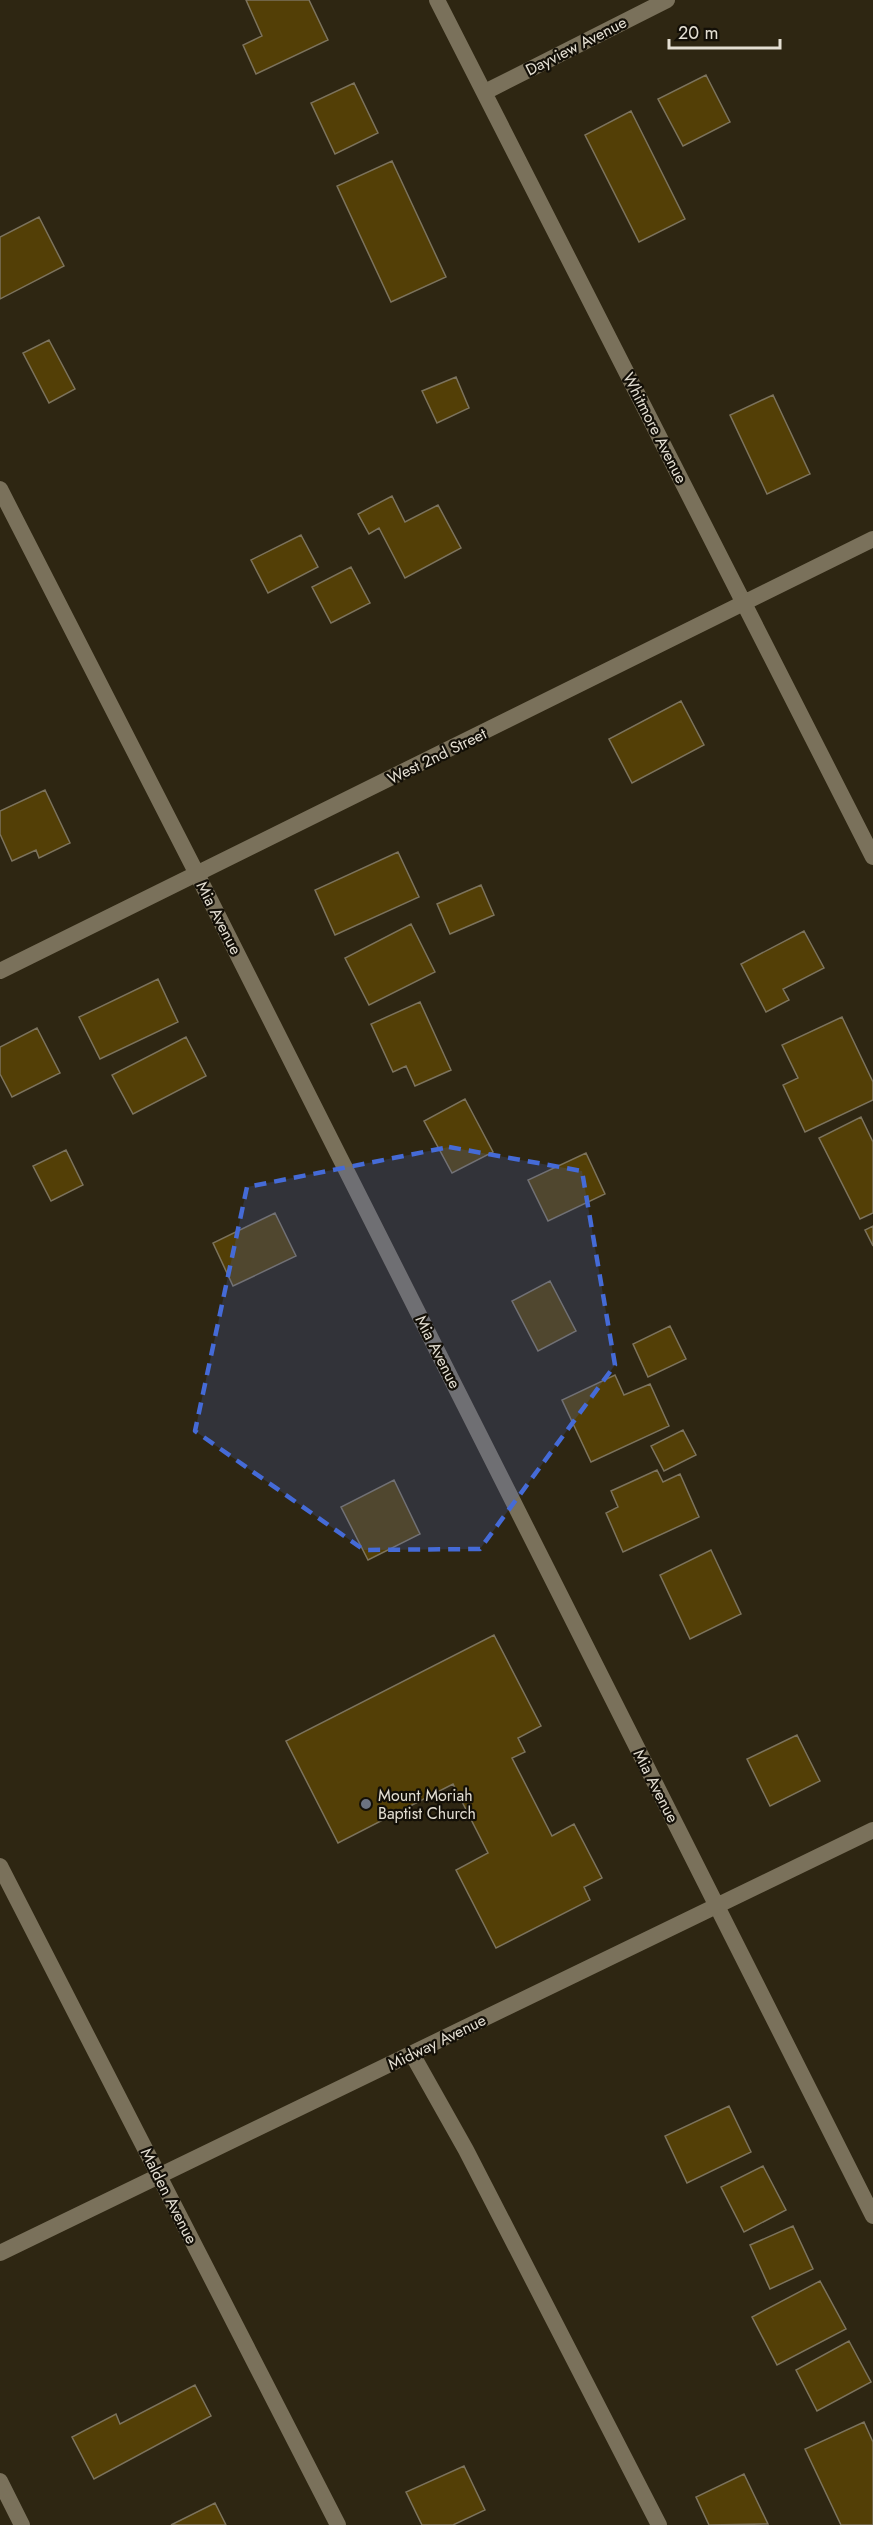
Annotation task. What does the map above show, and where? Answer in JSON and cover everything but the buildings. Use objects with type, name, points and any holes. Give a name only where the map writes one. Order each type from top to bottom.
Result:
[{"type":"street","name":"Whitmore Avenue","points":[[437,0],[873,857]]},
{"type":"street","name":"Dayview Avenue","points":[[484,92],[667,0]]},
{"type":"street","name":"Mia Avenue","points":[[0,489],[197,874],[873,2216]]},
{"type":"street","name":"West 2nd Street","points":[[0,971],[873,539]]},
{"type":"street","name":"Midway Avenue","points":[[0,2253],[873,1830]]},
{"type":"street","name":"Malden Avenue","points":[[0,1866],[338,2525]]},
{"type":"street","points":[[412,2054],[466,2150],[659,2525]]},
{"type":"street","points":[[0,2481],[22,2525]]},
{"type":"highlighted area","points":[[449,1147],[582,1171],[615,1365],[480,1549],[364,1550],[195,1431],[247,1187]]},
{"type":"place","name":"Mount Moriah Baptist Church","points":[[366,1804]]}]
